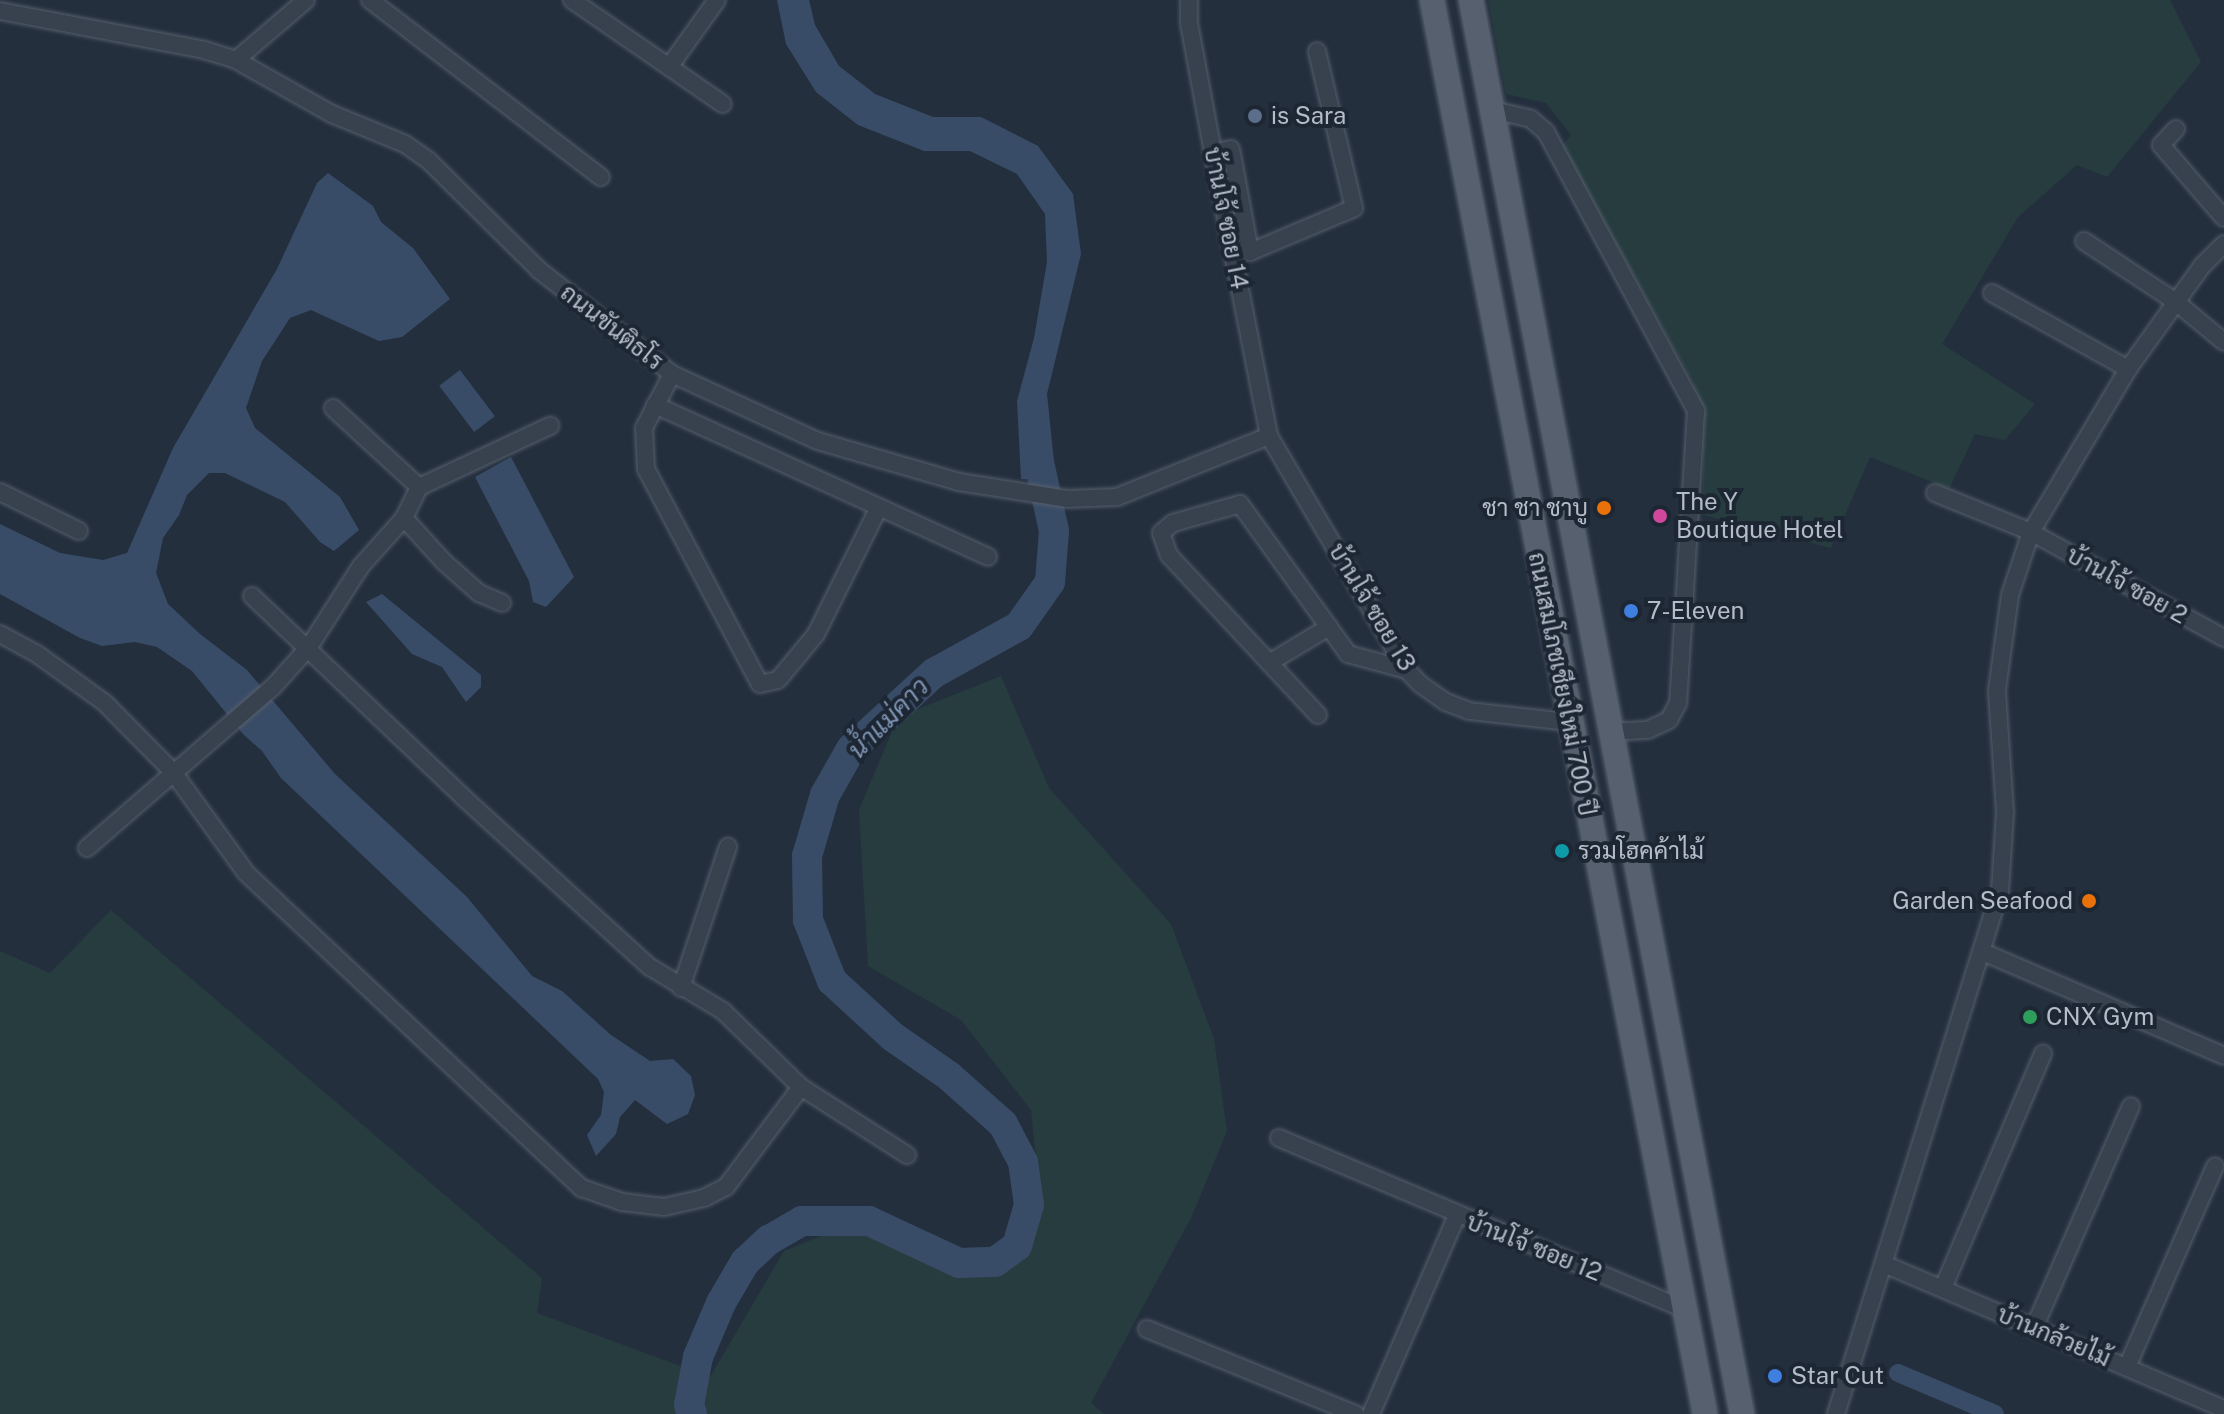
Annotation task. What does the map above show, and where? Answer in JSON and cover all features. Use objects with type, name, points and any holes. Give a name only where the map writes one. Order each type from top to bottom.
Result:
[{"type":"main road","name":"ถนนสมโภชเชียงใหม่ 700 ปี","points":[[1432,0],[1705,1414]]},
{"type":"main road","name":"ถนนสมโภชเชียงใหม่ 700 ปี","points":[[1471,0],[1742,1414]]},
{"type":"street","points":[[236,60],[306,0]]},
{"type":"street","points":[[370,0],[601,177]]},
{"type":"street","points":[[572,0],[723,104]]},
{"type":"street","points":[[669,67],[717,0]]},
{"type":"street","name":"บ้านโจ้ ซอย 14","points":[[1189,0],[1189,23],[1269,436]]},
{"type":"street","name":"ถนนขันติธโร","points":[[0,11],[204,50],[236,60],[332,114],[405,144],[539,270],[672,374],[818,441],[959,482],[1067,499],[1117,497],[1269,436]]},
{"type":"street","points":[[1213,153],[1231,149],[1250,252],[1354,208],[1317,51]]},
{"type":"street","points":[[1493,110],[1531,119],[1546,132],[1696,411],[1678,703],[1669,720],[1648,730],[1612,732]]},
{"type":"street","points":[[2176,129],[2161,145],[2224,218]]},
{"type":"street","points":[[2084,241],[2176,302],[2224,342]]},
{"type":"street","points":[[1836,1414],[2000,891],[2005,812],[1997,690],[2010,595],[2031,532],[2128,369],[2202,266],[2224,244]]},
{"type":"street","points":[[1992,293],[2128,369]]},
{"type":"street","points":[[672,374],[644,428],[646,469],[760,684],[778,680],[816,634],[878,509]]},
{"type":"street","points":[[655,405],[988,557]]},
{"type":"street","points":[[333,408],[419,487]]},
{"type":"street","points":[[87,848],[273,687],[309,647],[361,566],[404,518],[419,487],[550,426]]},
{"type":"street","name":"บ้านโจ้ ซอย 13","points":[[1269,436],[1407,670],[1446,702],[1469,711],[1569,722]]},
{"type":"street","points":[[0,492],[30,503],[79,531]]},
{"type":"street","name":"บ้านโจ้ ซอย 2","points":[[1935,493],[2031,532],[2224,638]]},
{"type":"street","points":[[1318,715],[1169,555],[1161,533],[1173,523],[1240,504],[1348,654],[1407,670]]},
{"type":"street","points":[[404,518],[444,562],[479,593],[502,603]]},
{"type":"street","points":[[252,596],[464,798],[650,967],[723,1011],[801,1087],[907,1155]]},
{"type":"street","points":[[1269,663],[1329,627]]},
{"type":"street","points":[[0,634],[37,654],[105,703],[173,772],[246,873],[582,1188],[622,1202],[664,1207],[704,1198],[726,1187],[801,1087]]},
{"type":"street","points":[[681,988],[728,847]]},
{"type":"street","points":[[1983,952],[2224,1056]]},
{"type":"street","points":[[1943,1288],[2043,1053]]},
{"type":"street","points":[[2034,1328],[2131,1106]]},
{"type":"street","name":"บ้านโจ้ ซอย 12","points":[[1279,1138],[1687,1310]]},
{"type":"street","points":[[2127,1367],[2215,1167]]},
{"type":"street","points":[[1371,1414],[1457,1215]]},
{"type":"street","name":"บ้านกล้วยไม้","points":[[1884,1264],[2127,1367],[2222,1403]]},
{"type":"street","points":[[1147,1329],[1355,1414]]},
{"type":"green space","points":[[1488,0],[2170,0],[2201,62],[2107,177],[2077,165],[2018,217],[1942,344],[2035,404],[2005,440],[1975,434],[1949,489],[1870,457],[1831,548],[1703,515],[1703,410],[1692,380],[1562,146],[1571,135],[1546,103],[1506,94]]},
{"type":"green space","points":[[1001,676],[1049,788],[1171,924],[1214,1039],[1227,1131],[1192,1216],[1091,1403],[1104,1414],[0,1414],[0,951],[50,973],[111,910],[542,1278],[537,1313],[710,1377],[784,1251],[843,1227],[887,1239],[961,1273],[1016,1264],[1042,1215],[1031,1110],[961,1020],[868,966],[859,810],[898,717]]},
{"type":"water","points":[[777,0],[809,0],[815,25],[839,66],[875,94],[933,117],[981,117],[1038,146],[1073,194],[1081,254],[1047,394],[1056,481],[1021,479],[1017,401],[1034,338],[1047,262],[1045,214],[1017,174],[970,151],[924,151],[858,125],[816,92],[786,44]]},
{"type":"water","points":[[328,173],[373,206],[381,222],[413,248],[450,299],[402,337],[379,341],[311,310],[290,318],[262,361],[246,408],[255,428],[340,497],[359,530],[334,551],[320,542],[285,502],[225,473],[209,473],[187,495],[179,515],[163,538],[156,573],[168,604],[200,634],[247,670],[335,774],[467,897],[532,976],[562,991],[611,1035],[650,1061],[673,1059],[691,1076],[695,1095],[688,1114],[667,1124],[635,1100],[620,1117],[616,1134],[596,1156],[587,1135],[601,1115],[604,1092],[598,1079],[281,778],[262,751],[243,734],[192,671],[157,647],[135,642],[102,646],[80,638],[0,594],[0,524],[60,553],[103,560],[127,553],[173,448],[277,269],[317,183]]},
{"type":"water","points":[[460,370],[495,416],[474,432],[439,386]]},
{"type":"water","points":[[511,457],[574,577],[546,607],[533,602],[529,581],[475,477]]},
{"type":"water","points":[[382,594],[481,675],[481,687],[466,702],[442,667],[412,654],[366,602]]},
{"type":"waterway","name":"น้ำแม่คาว","points":[[692,1414],[689,1405],[698,1357],[721,1303],[745,1262],[769,1240],[802,1221],[869,1221],[959,1263],[995,1262],[1017,1246],[1029,1205],[1023,1162],[1003,1124],[949,1076],[893,1037],[832,981],[808,920],[807,856],[825,795],[851,749],[934,673],[1019,626],[1050,582],[1054,531],[1035,444]]},
{"type":"waterway","points":[[1898,1373],[1995,1414]]},
{"type":"place","name":"is Sara","points":[[1255,116]]},
{"type":"place","name":"ชา ชา ชาบู","points":[[1604,508]]},
{"type":"place","name":"The Y Boutique Hotel","points":[[1660,516]]},
{"type":"place","name":"7-Eleven","points":[[1631,611]]},
{"type":"place","name":"รวมโฮคค้าไม้","points":[[1562,851]]},
{"type":"place","name":"Garden Seafood","points":[[2089,901]]},
{"type":"place","name":"CNX Gym","points":[[2030,1017]]},
{"type":"place","name":"Star Cut","points":[[1775,1376]]}]
